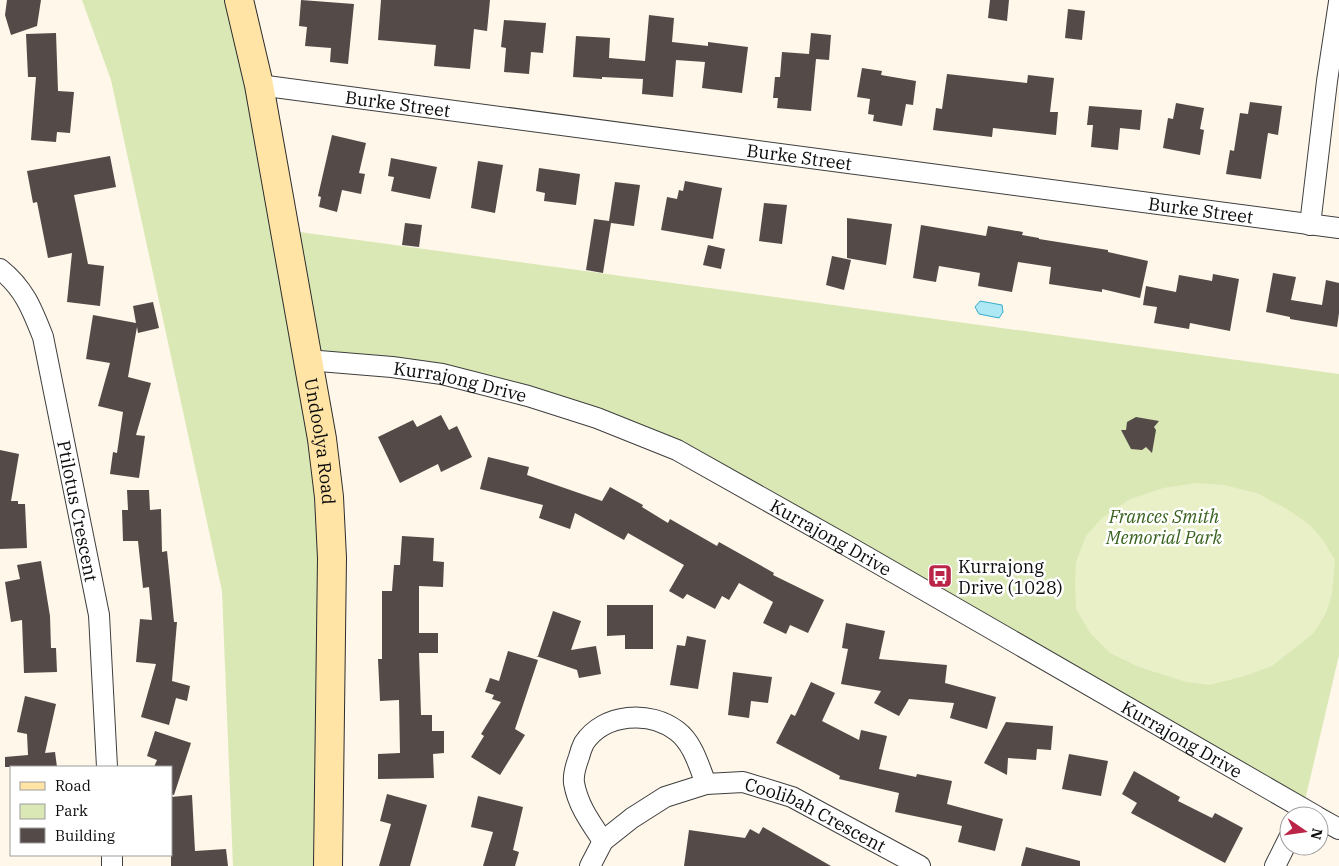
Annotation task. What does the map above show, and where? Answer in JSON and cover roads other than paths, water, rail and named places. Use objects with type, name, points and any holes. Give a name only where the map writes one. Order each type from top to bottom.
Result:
[{"type":"main road","name":"Undoolya Road","points":[[240,7],[259,86],[323,449],[329,498],[332,558],[328,866]]},
{"type":"street","points":[[1310,225],[1327,81],[1339,2]]},
{"type":"street","name":"Burke Street","points":[[259,86],[1339,228]]},
{"type":"street","name":"Ptilotus Crescent","points":[[0,269],[26,296],[43,337],[99,615],[107,766]]},
{"type":"street","name":"Kurrajong Drive","points":[[307,360],[392,367],[442,374],[528,396],[597,418],[677,450],[861,554],[1294,806]]},
{"type":"street","points":[[603,841],[581,808],[574,782],[576,764],[584,743],[597,731],[618,719],[642,718],[658,720],[678,731],[692,749],[706,784]]},
{"type":"street","name":"Coolibah Crescent","points":[[590,866],[603,841],[632,818],[665,797],[706,784],[743,782],[792,797],[920,866]]},
{"type":"water","points":[[980,301],[1002,305],[1003,312],[999,318],[979,314],[975,307]]},
{"type":"place","name":"Kurrajong Drive (1028)","points":[[940,576]]},
{"type":"park label","name":"Frances Smith Memorial Park","points":[[1164,526]]}]
